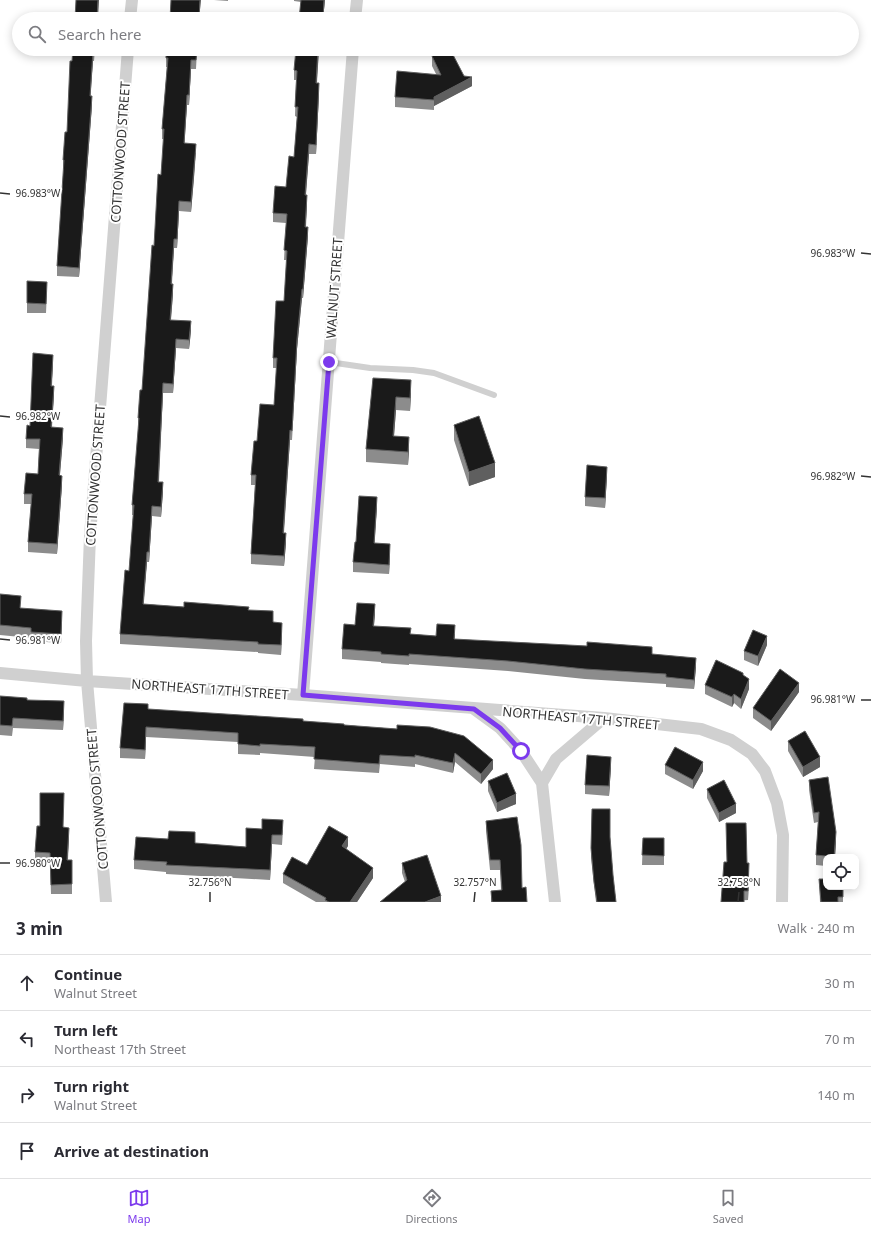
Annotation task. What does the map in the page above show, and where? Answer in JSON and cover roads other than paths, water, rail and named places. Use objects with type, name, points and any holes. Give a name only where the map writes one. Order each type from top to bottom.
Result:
[{"type":"street","points":[[131,12],[132,0]]},
{"type":"street","points":[[356,12],[357,0]]},
{"type":"street","name":"COTTONWOOD STREET","points":[[106,902],[86,641],[90,536],[127,56]]},
{"type":"street","name":"WALNUT STREET","points":[[303,695],[352,56]]},
{"type":"street","name":"NORTHEAST 17TH STREET","points":[[0,673],[88,681],[303,695],[604,718],[701,729],[731,740],[752,754],[765,771],[777,803],[783,835],[782,902]]},
{"type":"street","points":[[474,709],[500,728],[521,751],[542,783],[555,902]]},
{"type":"street","points":[[542,783],[556,759],[604,718]]},
{"type":"lane","points":[[329,362],[370,368],[413,370],[434,373],[494,395]]}]
